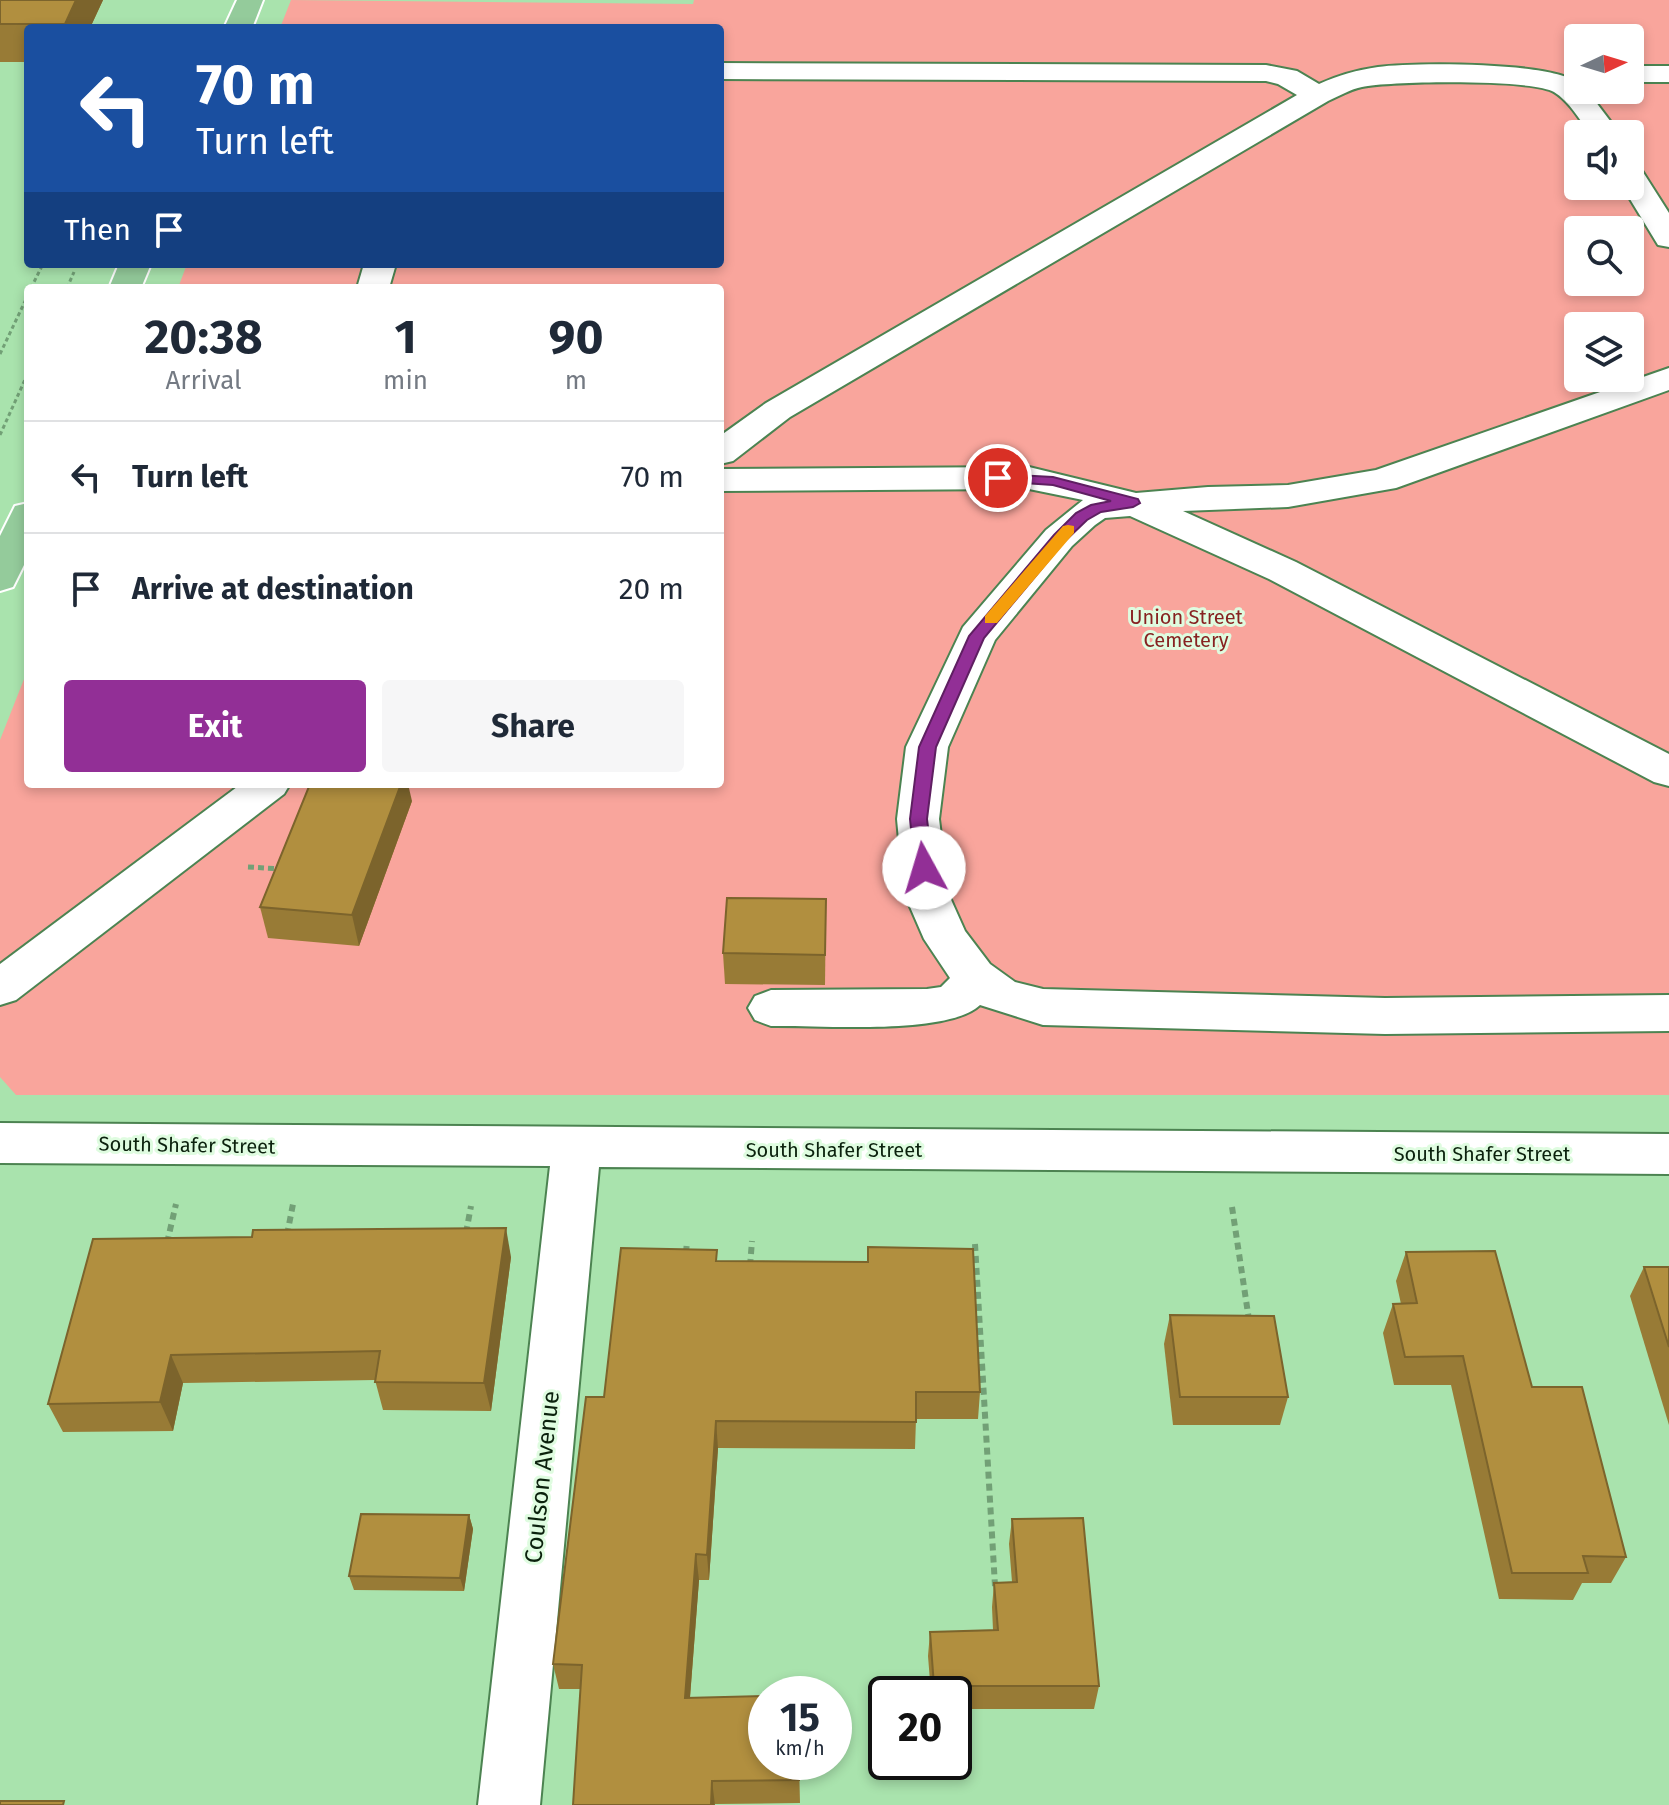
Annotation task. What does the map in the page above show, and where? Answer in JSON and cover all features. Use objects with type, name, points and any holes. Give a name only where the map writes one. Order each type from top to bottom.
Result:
[{"type":"main road","points":[[240,24],[250,0]]},
{"type":"main road","points":[[0,579],[24,523]]},
{"type":"street","points":[[724,71],[1473,74],[1564,82]]},
{"type":"street","points":[[1266,73],[1287,77],[1318,95]]},
{"type":"street","points":[[1644,74],[1669,74]]},
{"type":"street","points":[[724,450],[778,410],[1318,95],[1352,80],[1382,75]]},
{"type":"street","points":[[1644,198],[1669,238]]},
{"type":"street","points":[[1669,378],[1383,480],[1288,496],[1133,503],[1088,512],[1059,538],[977,636],[927,747],[918,819],[926,893],[946,939],[974,976],[1000,995],[1043,1007],[1385,1016],[1669,1013]]},
{"type":"street","points":[[724,480],[1029,478],[1066,484],[1133,503],[1294,577],[1669,772]]},
{"type":"street","points":[[0,988],[264,788]]},
{"type":"street","points":[[771,1008],[927,1007],[954,1002],[971,986],[974,976]]},
{"type":"street","name":"South Shafer Street","points":[[0,1143],[1669,1154]]},
{"type":"street","name":"Coulson Avenue","points":[[509,1805],[576,1149]]},
{"type":"path","points":[[0,354],[24,303]]},
{"type":"path","points":[[0,435],[24,382]]},
{"type":"path","points":[[164,1255],[176,1204]]},
{"type":"path","points":[[284,1246],[293,1204]]},
{"type":"path","points":[[464,1244],[471,1206]]},
{"type":"path","points":[[1235,1224],[1251,1330]]},
{"type":"path","points":[[685,1266],[687,1241]]},
{"type":"path","points":[[750,1280],[752,1241]]},
{"type":"path","points":[[975,1244],[995,1592]]},
{"type":"green space","name":"Union Street Cemetery","points":[[291,0],[693,4],[694,0],[1669,0],[1669,1095],[16,1095],[0,1077],[0,740],[24,679],[24,788],[724,788],[724,284],[180,284],[186,268],[724,268],[724,24],[282,24]]},
{"type":"building","points":[[0,0],[76,0],[65,24],[0,24]]},
{"type":"building","points":[[308,788],[400,788],[352,915],[260,907]]},
{"type":"building","points":[[727,898],[826,899],[825,955],[723,953]]},
{"type":"building","points":[[506,1228],[484,1383],[375,1382],[380,1351],[171,1355],[160,1402],[48,1404],[93,1239],[252,1237],[253,1230]]},
{"type":"building","points":[[868,1247],[973,1249],[980,1392],[916,1392],[916,1422],[716,1421],[707,1555],[696,1554],[685,1698],[748,1696],[748,1780],[799,1780],[712,1781],[711,1805],[573,1805],[582,1665],[553,1664],[586,1397],[604,1397],[621,1248],[717,1250],[716,1261],[868,1262]]},
{"type":"building","points":[[1495,1251],[1532,1387],[1582,1387],[1626,1557],[1583,1556],[1588,1573],[1512,1573],[1463,1356],[1405,1357],[1393,1304],[1417,1303],[1406,1252]]},
{"type":"building","points":[[1644,1267],[1669,1267],[1669,1347]]},
{"type":"building","points":[[1170,1315],[1274,1316],[1288,1397],[1180,1397]]},
{"type":"building","points":[[361,1514],[469,1515],[460,1578],[349,1576]]},
{"type":"building","points":[[1083,1518],[1099,1686],[972,1686],[972,1676],[933,1676],[930,1632],[998,1630],[994,1583],[1017,1582],[1012,1519]]},
{"type":"building","points":[[0,1801],[64,1801],[63,1805],[0,1805]]},
{"type":"slow traffic","points":[[991,620],[1068,530]]},
{"type":"route","points":[[924,868],[918,819],[927,747],[977,636],[1059,538],[1082,517],[1096,508],[1133,503],[1053,481],[998,478]]}]
